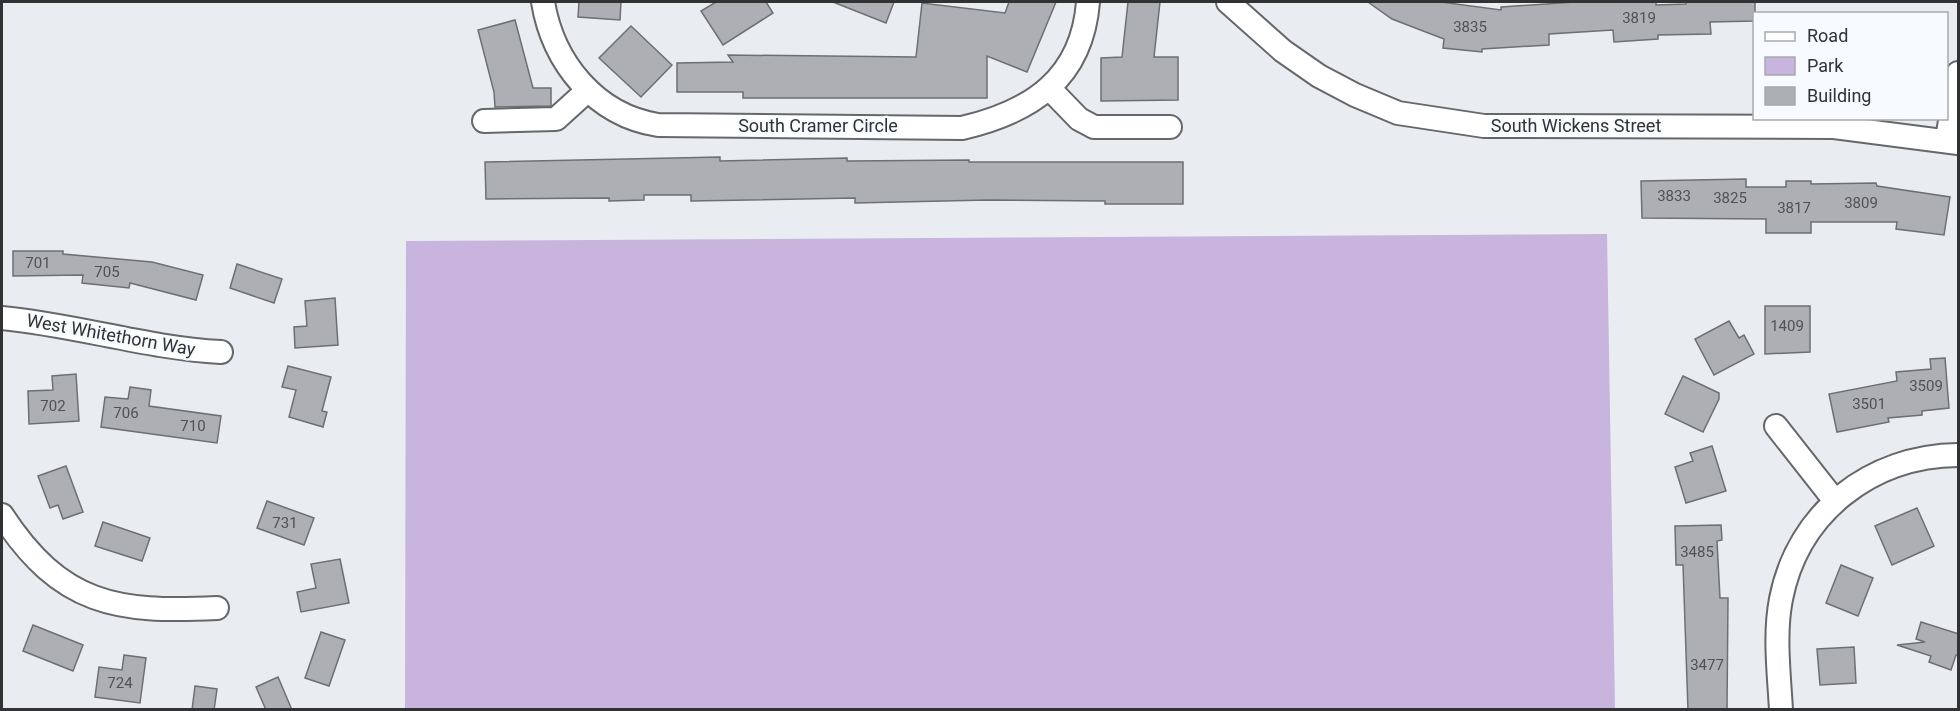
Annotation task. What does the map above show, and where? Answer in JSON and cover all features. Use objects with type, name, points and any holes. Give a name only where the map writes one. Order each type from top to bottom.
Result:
[{"type":"street","name":"South Cramer Circle","points":[[543,2],[550,34],[575,77],[588,90],[627,117],[658,124],[962,128],[996,120],[1025,107],[1049,88],[1060,76],[1076,49],[1086,20],[1088,2]]},
{"type":"street","name":"South Wickens Street","points":[[1228,2],[1283,51],[1319,76],[1355,95],[1398,113],[1484,126],[1834,127],[1953,141]]},
{"type":"street","points":[[1953,141],[1959,73]]},
{"type":"street","points":[[1049,88],[1078,119],[1094,127],[1170,127]]},
{"type":"street","points":[[484,121],[556,119],[588,90]]},
{"type":"street","name":"West Whitethorn Way","points":[[2,318],[64,325],[184,350],[221,352]]},
{"type":"street","points":[[1776,426],[1835,501]]},
{"type":"street","points":[[1781,710],[1777,628],[1785,580],[1810,531],[1835,501],[1863,481],[1890,466],[1912,459],[1959,455]]},
{"type":"street","points":[[2,515],[42,564],[77,591],[101,601],[146,609],[217,608]]},
{"type":"green space","points":[[1607,234],[1615,709],[405,709],[406,241]]},
{"type":"building","points":[[579,2],[621,2],[620,20],[578,17]]},
{"type":"building","points":[[716,2],[766,2],[773,13],[723,45],[701,11]]},
{"type":"building","points":[[833,2],[894,2],[886,23]]},
{"type":"building","points":[[1009,2],[1056,2],[1027,72],[987,56],[987,98],[743,98],[743,92],[677,92],[677,63],[733,62],[728,55],[916,57],[922,3],[1005,13]]},
{"type":"building","points":[[1128,2],[1160,2],[1154,57],[1178,57],[1178,100],[1101,101],[1101,58],[1122,57]]},
{"type":"building","points":[[1368,2],[1441,2],[1501,10],[1501,7],[1575,2],[1656,2],[1656,5],[1686,4],[1686,2],[1755,2],[1753,21],[1710,22],[1711,34],[1658,35],[1658,39],[1614,42],[1613,30],[1549,34],[1549,45],[1482,49],[1482,52],[1443,48],[1444,39],[1392,19]]},
{"type":"building","points":[[515,20],[533,88],[551,88],[551,106],[495,107],[494,92],[478,30]]},
{"type":"building","points":[[631,26],[672,65],[641,97],[599,58]]},
{"type":"building","points":[[720,157],[720,161],[847,158],[847,161],[1183,162],[1183,204],[988,200],[855,203],[855,198],[691,201],[691,195],[644,195],[644,200],[609,201],[609,198],[486,199],[485,162]]},
{"type":"building","points":[[1746,179],[1746,187],[1786,187],[1786,181],[1811,181],[1811,184],[1876,183],[1877,186],[1950,197],[1944,235],[1896,229],[1897,222],[1811,222],[1811,233],[1766,233],[1766,219],[1642,218],[1641,181]]},
{"type":"building","points":[[13,251],[63,251],[63,254],[152,262],[203,275],[196,300],[130,283],[129,288],[82,283],[83,275],[13,276]]},
{"type":"building","points":[[237,264],[282,279],[274,303],[230,288]]},
{"type":"building","points":[[335,298],[338,345],[295,348],[294,327],[307,326],[305,301]]},
{"type":"building","points":[[1765,306],[1810,306],[1810,352],[1765,354]]},
{"type":"building","points":[[1729,321],[1739,338],[1744,335],[1754,354],[1714,375],[1695,339]]},
{"type":"building","points":[[1945,358],[1949,408],[1922,411],[1922,415],[1888,418],[1889,422],[1837,432],[1829,394],[1897,381],[1896,372],[1931,369],[1930,359]]},
{"type":"building","points":[[288,366],[331,377],[322,411],[327,412],[323,427],[289,417],[296,390],[282,387]]},
{"type":"building","points":[[76,374],[79,421],[29,424],[28,391],[53,390],[52,376]]},
{"type":"building","points":[[1683,376],[1719,393],[1719,399],[1703,432],[1665,414]]},
{"type":"building","points":[[130,387],[151,390],[149,406],[221,416],[217,443],[101,427],[105,397],[128,399]]},
{"type":"building","points":[[1712,446],[1726,491],[1686,503],[1675,467],[1693,461],[1690,453]]},
{"type":"building","points":[[66,466],[83,512],[63,519],[58,505],[50,508],[38,476]]},
{"type":"building","points":[[267,501],[314,518],[304,545],[257,528]]},
{"type":"building","points":[[1917,508],[1934,546],[1892,565],[1875,526]]},
{"type":"building","points":[[103,522],[150,538],[142,561],[95,546]]},
{"type":"building","points":[[1721,525],[1722,540],[1717,541],[1720,598],[1728,598],[1727,710],[1688,710],[1683,565],[1676,565],[1675,526]]},
{"type":"building","points":[[340,559],[349,603],[301,612],[297,592],[316,588],[311,564]]},
{"type":"building","points":[[1841,565],[1873,578],[1858,616],[1826,603]]},
{"type":"building","points":[[1921,622],[1959,634],[1959,655],[1956,655],[1951,670],[1929,662],[1931,656],[1897,645],[1925,642],[1916,639]]},
{"type":"building","points":[[33,625],[83,645],[73,671],[23,651]]},
{"type":"building","points":[[321,632],[345,640],[329,686],[305,678]]},
{"type":"building","points":[[1854,647],[1856,683],[1820,685],[1817,649]]},
{"type":"building","points":[[124,655],[146,658],[140,703],[95,697],[99,667],[122,670]]},
{"type":"building","points":[[278,677],[292,710],[266,710],[256,687]]},
{"type":"building","points":[[195,686],[217,689],[214,710],[192,710]]}]
